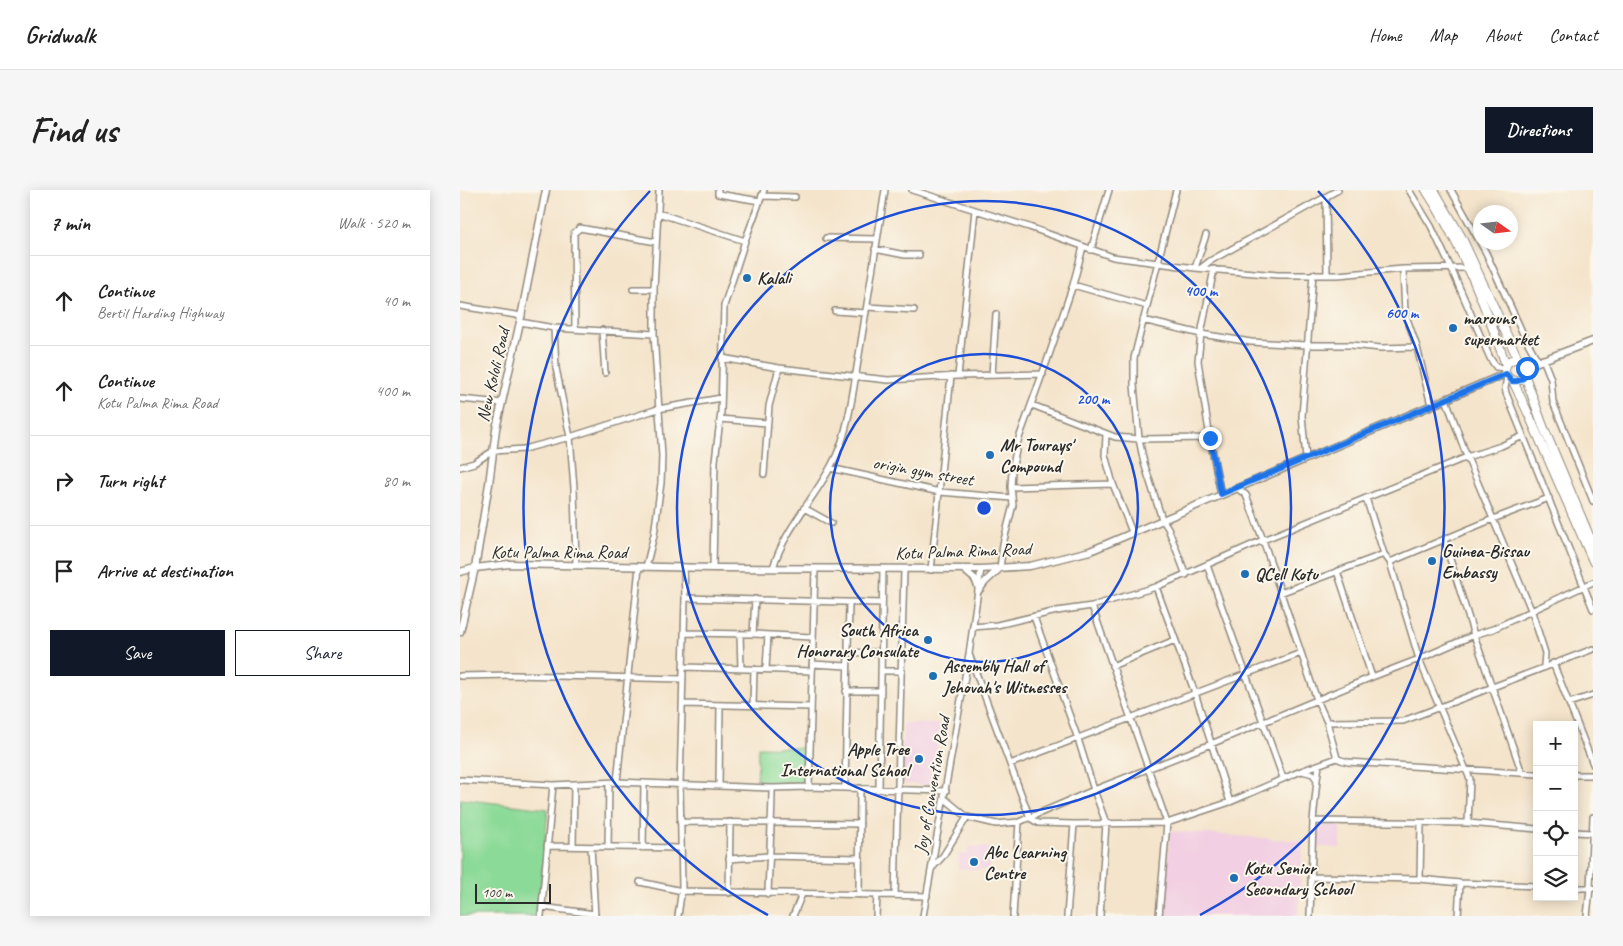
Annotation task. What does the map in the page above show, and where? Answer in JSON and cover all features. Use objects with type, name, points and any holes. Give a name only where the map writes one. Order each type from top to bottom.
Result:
[{"type":"main road","points":[[1426,190],[1456,241],[1507,373],[1528,413],[1593,561]]},
{"type":"main road","points":[[1434,190],[1462,238],[1518,359]]},
{"type":"main road","points":[[1507,373],[1510,360],[1518,359],[1527,366],[1526,376],[1543,426],[1593,545]]},
{"type":"main road","points":[[1507,373],[1519,381],[1526,376]]},
{"type":"street","name":"New Kololi Road","points":[[460,632],[475,568],[502,403],[521,319],[546,190]]},
{"type":"street","points":[[617,782],[643,567],[654,535],[661,483],[662,456],[654,334],[654,289],[659,190]]},
{"type":"street","points":[[718,190],[718,194],[795,197]]},
{"type":"street","points":[[773,568],[776,558],[804,508],[830,468],[844,434],[885,190]]},
{"type":"street","points":[[912,190],[931,193],[974,210],[1029,227],[1113,257],[1198,268],[1278,275],[1327,275],[1403,269],[1468,268]]},
{"type":"street","points":[[1091,250],[1109,190]]},
{"type":"street","points":[[1176,190],[1134,358],[1134,385],[1139,439],[1144,463],[1162,519],[1168,528],[1186,575]]},
{"type":"street","points":[[1198,268],[1338,190]]},
{"type":"street","points":[[1409,190],[1431,226],[1490,358],[1496,367],[1507,373],[1505,388],[1593,609]]},
{"type":"street","points":[[1451,190],[1486,253],[1524,336],[1541,360],[1551,379],[1553,402],[1593,501]]},
{"type":"street","points":[[712,568],[715,461],[720,419],[724,306],[762,196]]},
{"type":"street","points":[[1326,197],[1327,275]]},
{"type":"street","points":[[958,376],[974,210]]},
{"type":"street","points":[[658,213],[745,241]]},
{"type":"street","points":[[575,328],[574,233],[580,228],[656,242]]},
{"type":"street","points":[[1198,268],[1206,234]]},
{"type":"street","points":[[826,238],[876,239]]},
{"type":"street","points":[[963,569],[975,579],[979,589],[1000,568],[1013,505],[1012,470],[1018,441],[1073,284],[1083,247]]},
{"type":"street","points":[[875,249],[905,255],[919,255]]},
{"type":"street","points":[[1214,269],[1201,334],[1198,361],[1221,494]]},
{"type":"street","points":[[1403,269],[1405,313],[1431,406]]},
{"type":"street","points":[[1306,458],[1302,416],[1313,274]]},
{"type":"street","points":[[1073,284],[1147,306]]},
{"type":"street","points":[[633,289],[654,289]]},
{"type":"street","points":[[460,306],[554,328],[654,334]]},
{"type":"street","points":[[835,311],[914,310]]},
{"type":"street","points":[[992,375],[996,314]]},
{"type":"street","points":[[1143,320],[1201,334],[1251,342],[1351,345],[1381,348],[1416,347]]},
{"type":"street","points":[[554,328],[556,368],[570,437],[574,488],[576,565]]},
{"type":"street","points":[[602,330],[605,373]]},
{"type":"street","points":[[1527,366],[1593,341]]},
{"type":"street","points":[[722,358],[779,368],[888,380],[951,376],[1042,374]]},
{"type":"street","points":[[764,474],[770,406],[779,368]]},
{"type":"street","name":"Kotu Palma Rima Road","points":[[460,572],[508,564],[904,570],[1030,566],[1090,551],[1507,373]]},
{"type":"street","points":[[931,570],[951,376]]},
{"type":"street","points":[[460,467],[474,464],[493,451],[524,449],[570,437],[658,409],[721,398]]},
{"type":"street","points":[[460,399],[502,403]]},
{"type":"street","points":[[1446,399],[1467,457],[1532,612],[1545,653],[1544,666]]},
{"type":"street","points":[[1032,405],[1115,438],[1210,438]]},
{"type":"street","points":[[720,419],[768,423]]},
{"type":"street","points":[[1106,435],[1106,454],[1113,484],[1132,532]]},
{"type":"street","points":[[973,627],[996,626],[1092,606],[1156,587],[1263,540],[1523,436]]},
{"type":"street","name":"origin gym street","points":[[830,468],[940,492],[1012,498]]},
{"type":"street","points":[[1011,487],[1113,484]]},
{"type":"street","points":[[1237,488],[1246,495],[1263,540],[1317,700],[1327,722],[1337,758]]},
{"type":"street","points":[[1366,498],[1384,554],[1390,562],[1419,659],[1470,779],[1468,823]]},
{"type":"street","points":[[1390,562],[1549,498]]},
{"type":"street","points":[[804,508],[831,523]]},
{"type":"street","points":[[1444,540],[1474,635],[1522,773]]},
{"type":"street","points":[[1280,593],[1384,554]]},
{"type":"street","points":[[1207,565],[1283,778]]},
{"type":"street","points":[[678,916],[682,892],[680,784],[684,667],[684,567]]},
{"type":"street","points":[[809,787],[814,569]]},
{"type":"street","points":[[879,788],[883,569]]},
{"type":"street","name":"Joy of Convention Road","points":[[924,916],[969,654],[981,569]]},
{"type":"street","points":[[895,896],[904,570]]},
{"type":"street","points":[[1337,571],[1372,678]]},
{"type":"street","points":[[944,798],[967,817],[996,824],[1019,822],[1474,635],[1493,629],[1593,582]]},
{"type":"street","points":[[1156,587],[1195,693],[1230,802]]},
{"type":"street","points":[[685,598],[882,604]]},
{"type":"street","points":[[753,634],[755,599]]},
{"type":"street","points":[[845,788],[849,603]]},
{"type":"street","points":[[1092,606],[1167,823],[1159,916]]},
{"type":"street","points":[[1034,617],[1106,823],[1100,916]]},
{"type":"street","points":[[684,633],[768,634],[812,637]]},
{"type":"street","points":[[740,634],[741,669]]},
{"type":"street","points":[[766,670],[768,634]]},
{"type":"street","points":[[1112,666],[1175,640]]},
{"type":"street","points":[[1327,722],[1403,721],[1593,649]]},
{"type":"street","points":[[847,653],[882,652]]},
{"type":"street","points":[[1010,764],[1301,652]]},
{"type":"street","points":[[969,654],[1030,818],[1038,823],[1167,823],[1230,802],[1283,778],[1337,758],[1348,762],[1533,774]]},
{"type":"street","points":[[1553,663],[1593,764]]},
{"type":"street","points":[[812,664],[847,666]]},
{"type":"street","points":[[684,667],[812,671]]},
{"type":"street","points":[[753,706],[754,669]]},
{"type":"street","points":[[882,671],[902,671]]},
{"type":"street","points":[[460,676],[514,675],[683,679]]},
{"type":"street","points":[[846,690],[881,691]]},
{"type":"street","points":[[1569,703],[1593,695]]},
{"type":"street","points":[[682,704],[811,707]]},
{"type":"street","points":[[719,786],[720,705]]},
{"type":"street","points":[[1310,916],[1313,821],[1319,764]]},
{"type":"street","points":[[1301,771],[1313,774],[1317,780]]},
{"type":"street","points":[[1578,775],[1593,775]]},
{"type":"street","points":[[460,780],[553,785],[617,782],[772,788],[898,788],[946,791]]},
{"type":"street","points":[[608,847],[609,783]]},
{"type":"street","points":[[643,848],[644,783]]},
{"type":"street","points":[[541,916],[553,785]]},
{"type":"street","points":[[573,846],[574,785]]},
{"type":"street","points":[[768,894],[772,788]]},
{"type":"street","points":[[858,895],[860,788]]},
{"type":"street","points":[[932,868],[943,856],[967,817]]},
{"type":"street","points":[[1587,916],[1592,888],[1593,817]]},
{"type":"street","points":[[1313,821],[1468,823],[1533,829]]},
{"type":"street","points":[[680,822],[860,824]]},
{"type":"street","points":[[729,893],[730,822]]},
{"type":"street","points":[[1013,916],[1019,822]]},
{"type":"street","points":[[1420,879],[1421,823]]},
{"type":"street","points":[[1066,916],[1074,824]]},
{"type":"street","points":[[1578,832],[1592,833]]},
{"type":"street","points":[[547,846],[681,848]]},
{"type":"street","points":[[542,908],[595,915],[591,847]]},
{"type":"street","points":[[729,859],[769,856],[860,858]]},
{"type":"street","points":[[1311,877],[1420,879],[1460,883],[1533,886]]},
{"type":"street","points":[[640,882],[682,892],[927,896]]},
{"type":"street","points":[[1458,916],[1460,883]]},
{"type":"street","points":[[1578,888],[1592,888]]},
{"type":"street","points":[[792,916],[802,894]]},
{"type":"street","points":[[876,916],[877,895]]},
{"type":"shaded area","name":"Apple Tree International School","points":[[903,723],[941,724],[931,785],[903,784]]},
{"type":"shaded area","points":[[1318,824],[1341,825],[1340,848],[1317,847]]},
{"type":"shaded area","name":"Kotu Senior Secondary School","points":[[1170,831],[1303,841],[1298,916],[1164,916]]},
{"type":"shaded area","name":"Abc Learning Centre","points":[[969,846],[992,848],[989,870],[958,869],[959,854],[967,854]]},
{"type":"green space","points":[[758,747],[805,748],[803,784],[757,785]]},
{"type":"green space","points":[[460,799],[548,809],[538,916],[460,916]]},
{"type":"place","name":"Kalali","points":[[747,278]]},
{"type":"place","name":"marouns supermarket","points":[[1453,328]]},
{"type":"place","name":"Mr Tourays' Compound","points":[[990,455]]},
{"type":"place","name":"Guinea-Bissau Embassy","points":[[1432,561]]},
{"type":"place","name":"QCell Kotu","points":[[1245,574]]},
{"type":"place","name":"South Africa Honorary Consulate","points":[[928,640]]},
{"type":"place","name":"Assembly Hall of Jehovah's Witnesses","points":[[933,676]]},
{"type":"place","name":"Apple Tree International School","points":[[919,759]]},
{"type":"place","name":"Abc Learning Centre","points":[[974,862]]},
{"type":"place","name":"Kotu Senior Secondary School","points":[[1234,878]]},
{"type":"route","points":[[1210,438],[1221,494],[1506,374],[1512,381],[1522,380],[1526,376],[1527,368]]}]
